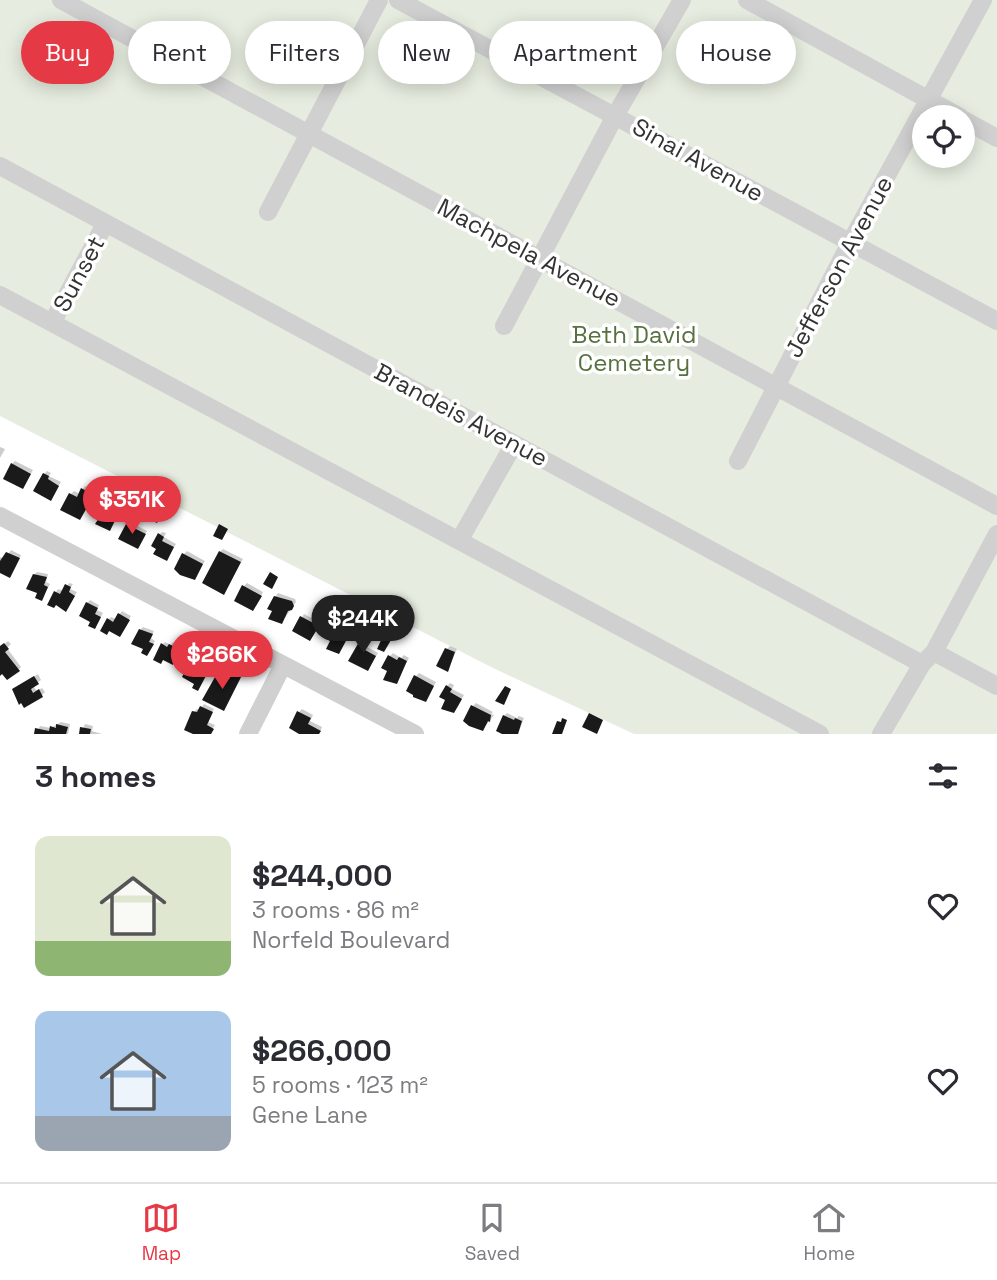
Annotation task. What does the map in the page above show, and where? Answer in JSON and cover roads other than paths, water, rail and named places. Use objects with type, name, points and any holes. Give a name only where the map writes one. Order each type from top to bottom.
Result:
[{"type":"street","points":[[268,212],[379,0]]},
{"type":"street","name":"Sinai Avenue","points":[[398,0],[997,321]]},
{"type":"street","points":[[504,326],[615,116],[682,0]]},
{"type":"street","points":[[747,0],[937,105]]},
{"type":"street","name":"Jefferson Avenue","points":[[737,461],[850,243],[983,0]]},
{"type":"street","name":"Machpela Avenue","points":[[71,2],[309,134],[997,506]]},
{"type":"street","points":[[975,126],[997,138]]},
{"type":"street","name":"Brandeis Avenue","points":[[0,166],[514,444],[928,658],[997,686]]},
{"type":"street","name":"Sunset","points":[[52,323],[105,224]]},
{"type":"street","points":[[0,295],[820,734]]},
{"type":"street","points":[[459,541],[514,444]]},
{"type":"street","points":[[0,516],[415,734]]},
{"type":"street","points":[[881,734],[928,658],[997,534]]},
{"type":"street","points":[[248,734],[284,665]]},
{"type":"park label","name":"Beth David Cemetery","points":[[634,349]]}]
